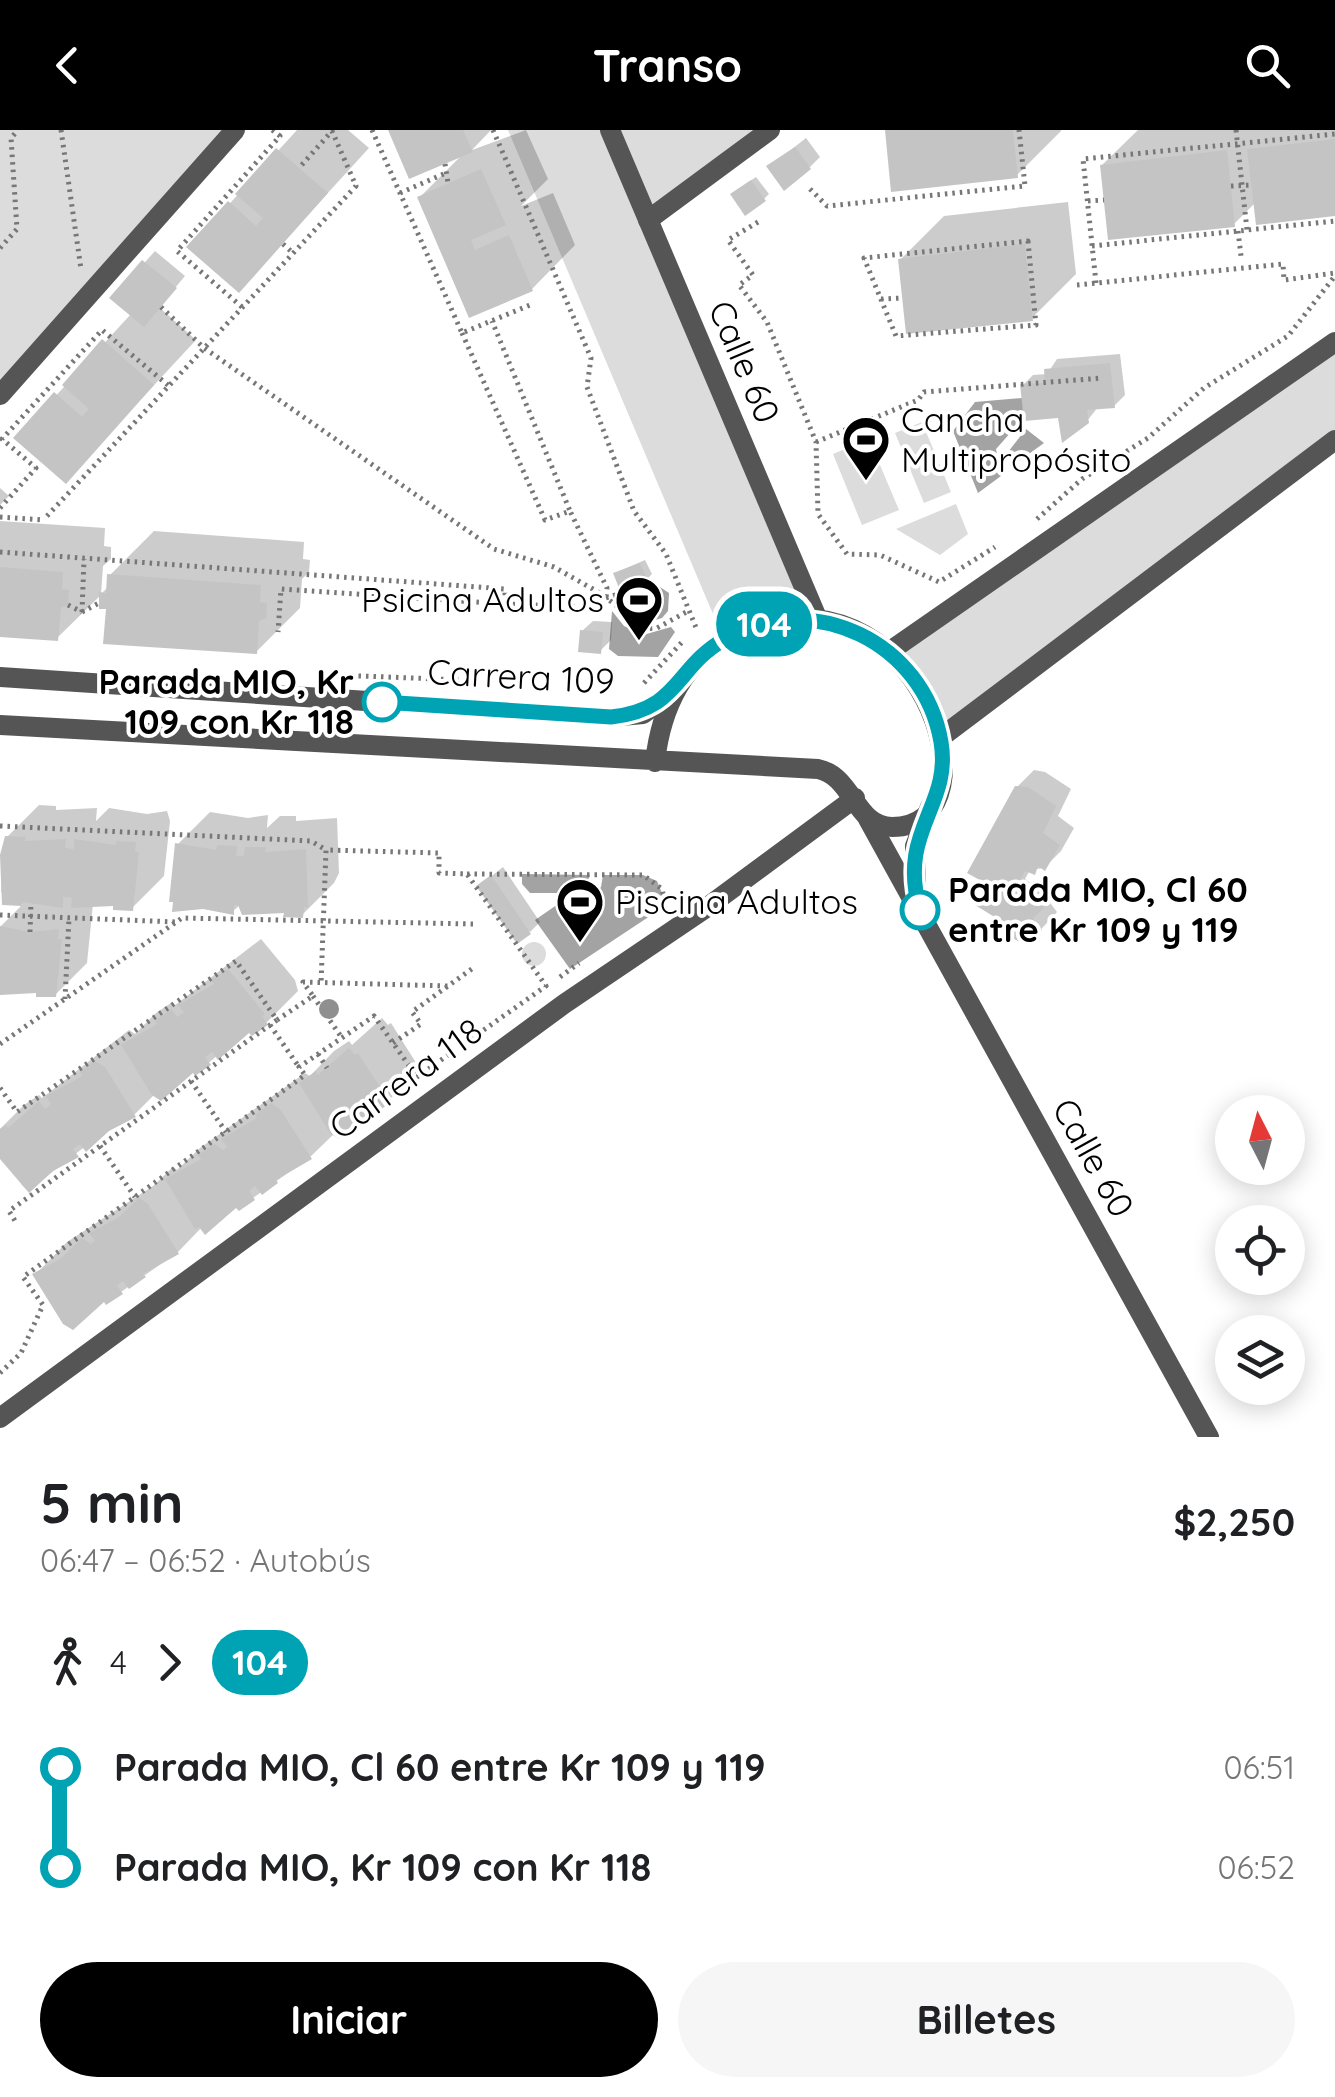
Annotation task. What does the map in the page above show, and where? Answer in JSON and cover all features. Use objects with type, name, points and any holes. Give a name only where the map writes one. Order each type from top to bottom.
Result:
[{"type":"street","points":[[0,394],[235,130]]},
{"type":"street","name":"Calle 60","points":[[610,130],[818,620]]},
{"type":"street","points":[[648,220],[770,130]]},
{"type":"street","points":[[890,651],[1335,342]]},
{"type":"street","points":[[940,738],[1335,440]]},
{"type":"street","points":[[0,726],[655,762],[659,726],[673,692],[695,663],[724,640],[754,626],[786,619],[818,620],[868,636],[890,651],[923,690],[940,738],[942,775],[921,825],[912,868],[920,910]]},
{"type":"street","name":"Carrera 109","points":[[0,678],[611,717],[643,714],[673,692]]},
{"type":"street","name":"Calle 60","points":[[655,762],[818,768],[837,776],[855,798],[920,910],[1209,1437]]},
{"type":"street","name":"Carrera 118","points":[[0,1418],[564,1004],[706,908],[855,798]]},
{"type":"street","points":[[868,819],[880,826],[904,826],[931,806]]},
{"type":"path","points":[[0,248],[18,230],[11,138],[18,130]]},
{"type":"path","points":[[242,307],[176,251],[280,136],[272,130]]},
{"type":"path","points":[[372,130],[545,520],[570,511]]},
{"type":"path","points":[[493,130],[591,358],[586,387],[634,510],[666,554],[698,629],[666,656],[636,694]]},
{"type":"path","points":[[810,190],[826,206],[1025,186],[1018,145],[1020,130]]},
{"type":"path","points":[[1236,130],[1247,230]]},
{"type":"path","points":[[64,131],[83,267],[71,280]]},
{"type":"path","points":[[0,516],[46,518],[356,186],[332,131],[298,168]]},
{"type":"path","points":[[1096,283],[1083,159],[1158,155],[1335,134]]},
{"type":"path","points":[[445,164],[448,183]]},
{"type":"path","points":[[400,193],[446,172]]},
{"type":"path","points":[[1230,186],[1252,184]]},
{"type":"path","points":[[952,185],[953,194]]},
{"type":"path","points":[[1088,201],[1104,200]]},
{"type":"path","points":[[1092,246],[1335,221]]},
{"type":"path","points":[[758,222],[728,240],[753,275],[740,285],[767,322],[816,442],[818,514],[847,554],[880,555],[939,582],[1011,538]]},
{"type":"path","points":[[1238,231],[1241,256]]},
{"type":"path","points":[[1028,241],[1036,325],[896,336],[881,300],[864,258],[1028,241]]},
{"type":"path","points":[[283,244],[294,253]]},
{"type":"path","points":[[431,262],[443,257]]},
{"type":"path","points":[[1077,285],[1282,264],[1284,280],[1335,274]]},
{"type":"path","points":[[208,277],[214,270]]},
{"type":"path","points":[[1026,529],[1082,479],[1148,438],[1204,388],[1288,336],[1335,274]]},
{"type":"path","points":[[881,300],[902,298]]},
{"type":"path","points":[[505,303],[511,313]]},
{"type":"path","points":[[462,333],[530,305]]},
{"type":"path","points":[[161,307],[204,348],[494,549],[554,566],[606,598],[629,624],[657,628],[690,610]]},
{"type":"path","points":[[492,321],[570,511],[607,588],[606,598]]},
{"type":"path","points":[[0,508],[38,465],[2,439],[102,330],[128,356],[170,386]]},
{"type":"path","points":[[816,442],[918,400],[924,392],[1102,378]]},
{"type":"path","points":[[109,435],[117,442]]},
{"type":"path","points":[[0,552],[505,590],[504,604]]},
{"type":"path","points":[[82,612],[84,559]]},
{"type":"path","points":[[278,632],[282,589],[592,608],[621,593]]},
{"type":"path","points":[[82,612],[99,603]]},
{"type":"path","points":[[68,605],[82,612]]},
{"type":"path","points":[[266,618],[279,618]]},
{"type":"path","points":[[324,678],[341,674],[463,680],[478,688]]},
{"type":"path","points":[[0,826],[311,841],[326,850],[439,853],[439,873],[642,875],[657,881],[664,898],[656,912],[642,922]]},
{"type":"path","points":[[321,984],[326,850]]},
{"type":"path","points":[[467,874],[546,986]]},
{"type":"path","points":[[30,932],[31,902]]},
{"type":"path","points":[[102,919],[103,906]]},
{"type":"path","points":[[203,910],[203,918]]},
{"type":"path","points":[[0,915],[176,922],[272,916],[472,924]]},
{"type":"path","points":[[66,998],[69,918]]},
{"type":"path","points":[[0,1044],[176,922]]},
{"type":"path","points":[[299,1067],[374,1016],[417,1076],[584,960]]},
{"type":"path","points":[[1,1090],[17,1112],[236,961],[277,1020]]},
{"type":"path","points":[[393,1043],[420,1024],[412,1012],[474,968]]},
{"type":"path","points":[[342,1038],[303,982],[448,986]]},
{"type":"path","points":[[17,1224],[8,1210],[54,1174],[313,996]]},
{"type":"path","points":[[0,1373],[20,1354],[43,1305],[23,1277],[190,1162],[226,1132],[248,1121],[305,1075],[270,1026]]},
{"type":"path","points":[[318,1054],[327,1068]]},
{"type":"path","points":[[187,1082],[226,1132]]},
{"type":"path","points":[[100,1146],[135,1197]]},
{"type":"shaded area","points":[[0,130],[235,130],[0,395]]},
{"type":"shaded area","points":[[508,130],[770,130],[648,220],[818,620],[724,640]]},
{"type":"shaded area","points":[[1335,342],[1335,440],[940,738],[890,651]]},
{"type":"shaded area","points":[[1034,397],[1035,405],[996,449],[1001,476],[978,493],[953,431],[975,402]]},
{"type":"shaded area","points":[[922,422],[951,492],[924,503],[895,433]]},
{"type":"shaded area","points":[[1026,429],[1044,443],[1011,467],[1008,452]]},
{"type":"shaded area","name":"Cancha Multipropósito","points":[[869,439],[899,510],[862,525],[833,454]]},
{"type":"shaded area","points":[[956,504],[968,534],[940,555],[896,529]]},
{"type":"shaded area","points":[[660,587],[669,593],[668,611],[662,618],[645,623],[624,609],[628,599]]},
{"type":"shaded area","name":"Psicina Adultos","points":[[612,611],[624,626],[643,635],[671,627],[675,632],[658,657],[618,656],[609,649]]},
{"type":"shaded area","points":[[522,874],[590,875],[582,893],[530,893],[522,884]]},
{"type":"shaded area","name":"Piscina Adultos","points":[[603,875],[643,875],[657,881],[664,898],[656,912],[570,969],[535,920],[561,902],[589,902],[601,887]]},
{"type":"shaded area","points":[[534,942],[546,954],[534,966],[522,954]]},
{"type":"building","points":[[388,130],[463,130],[473,152],[409,179]]},
{"type":"building","points":[[885,130],[1013,130],[1018,178],[891,192]]},
{"type":"building","points":[[1335,139],[1335,216],[1256,225],[1247,149]]},
{"type":"building","points":[[795,147],[811,169],[784,191],[766,166]]},
{"type":"building","points":[[276,148],[328,193],[239,293],[186,247],[228,201],[256,226],[263,218],[235,194]]},
{"type":"building","points":[[1227,150],[1235,227],[1108,240],[1100,165]]},
{"type":"building","points":[[481,169],[506,225],[471,240],[475,250],[509,235],[533,291],[469,318],[417,197]]},
{"type":"building","points":[[751,180],[766,201],[745,216],[730,194]]},
{"type":"building","points":[[1025,244],[1033,321],[906,334],[898,259]]},
{"type":"building","points":[[142,260],[177,288],[144,327],[109,298]]},
{"type":"building","points":[[102,339],[154,385],[66,484],[13,438],[54,392],[82,417],[89,409],[62,385]]},
{"type":"building","points":[[1110,363],[1115,408],[1087,410],[1089,423],[1062,443],[1058,418],[1024,421],[1020,384],[1045,383],[1044,369]]},
{"type":"building","points":[[640,563],[648,581],[621,593],[613,573]]},
{"type":"building","points":[[0,567],[63,572],[62,589],[69,590],[68,605],[61,608],[58,641],[0,637]]},
{"type":"building","points":[[107,574],[261,585],[260,602],[267,603],[266,618],[259,621],[257,654],[103,644],[106,609],[99,609],[99,592],[106,593]]},
{"type":"building","points":[[580,630],[603,632],[601,654],[578,652]]},
{"type":"building","points":[[1015,786],[1028,787],[1056,806],[1043,833],[1060,845],[1045,871],[1038,866],[1035,875],[1025,871],[1010,897],[1021,904],[1037,899],[1044,908],[1033,918],[1042,930],[1033,941],[1023,938],[1022,943],[998,931],[1001,921],[975,905],[987,884],[967,873]]},
{"type":"building","points":[[5,836],[26,837],[25,841],[66,839],[65,848],[74,849],[74,839],[116,845],[116,841],[136,842],[135,852],[139,852],[133,911],[113,910],[113,906],[71,908],[72,898],[67,897],[63,897],[63,908],[23,902],[22,906],[2,905],[0,855]]},
{"type":"building","points":[[175,843],[216,850],[217,845],[237,846],[236,856],[244,856],[245,847],[266,847],[265,852],[306,849],[308,908],[304,907],[303,918],[283,917],[284,913],[242,915],[238,905],[234,905],[234,915],[203,909],[172,912],[173,902],[169,902]]},
{"type":"building","points":[[491,875],[531,934],[517,944],[476,886]]},
{"type":"building","points":[[0,926],[30,932],[59,929],[58,939],[62,939],[56,997],[36,997],[36,993],[0,995]]},
{"type":"building","points":[[228,969],[265,1014],[262,1016],[268,1025],[252,1036],[249,1033],[218,1060],[212,1052],[209,1054],[205,1057],[211,1065],[195,1076],[193,1073],[161,1101],[152,1095],[121,1045],[157,1024],[155,1021],[171,1009],[177,1017],[180,1015],[184,1012],[178,1005],[214,984],[211,980]]},
{"type":"building","points":[[349,1048],[355,1055],[358,1053],[390,1103],[373,1115],[371,1111],[339,1139],[330,1133],[299,1083],[316,1071],[318,1075]]},
{"type":"building","points":[[95,1061],[105,1067],[136,1117],[109,1131],[86,1152],[80,1144],[73,1149],[79,1157],[53,1171],[29,1193],[0,1159],[0,1129],[6,1125],[8,1128],[39,1101],[45,1109],[48,1107],[51,1104],[46,1096],[82,1076],[80,1072]]},
{"type":"building","points":[[271,1103],[280,1109],[312,1159],[276,1180],[278,1183],[262,1195],[255,1186],[249,1191],[255,1200],[239,1211],[236,1208],[205,1235],[199,1227],[195,1229],[165,1179],[201,1159],[198,1155],[215,1144],[223,1150],[227,1147],[221,1139],[257,1118],[255,1115]]},
{"type":"building","points":[[139,1198],[148,1204],[179,1254],[143,1274],[146,1277],[129,1289],[123,1281],[120,1283],[117,1286],[123,1294],[106,1305],[104,1302],[73,1330],[63,1324],[32,1274],[60,1259],[82,1238],[91,1244],[95,1241],[89,1233],[118,1218]]},
{"type":"bus line","name":"104","points":[[382,702],[611,717],[643,714],[673,692],[695,663],[724,640],[754,626],[786,619],[844,626],[890,651],[923,690],[934,713],[943,757],[942,775],[915,846],[912,868],[920,910]]},
{"type":"place","name":"Cancha Multipropósito","points":[[866,482]]},
{"type":"place","name":"Psicina Adultos","points":[[639,642]]},
{"type":"place","name":"Parada MIO, Kr 109 con Kr 118","points":[[382,702]]},
{"type":"place","name":"Parada MIO, Cl 60 entre Kr 109 y 119","points":[[920,910]]},
{"type":"place","name":"Piscina Adultos","points":[[580,944]]}]
